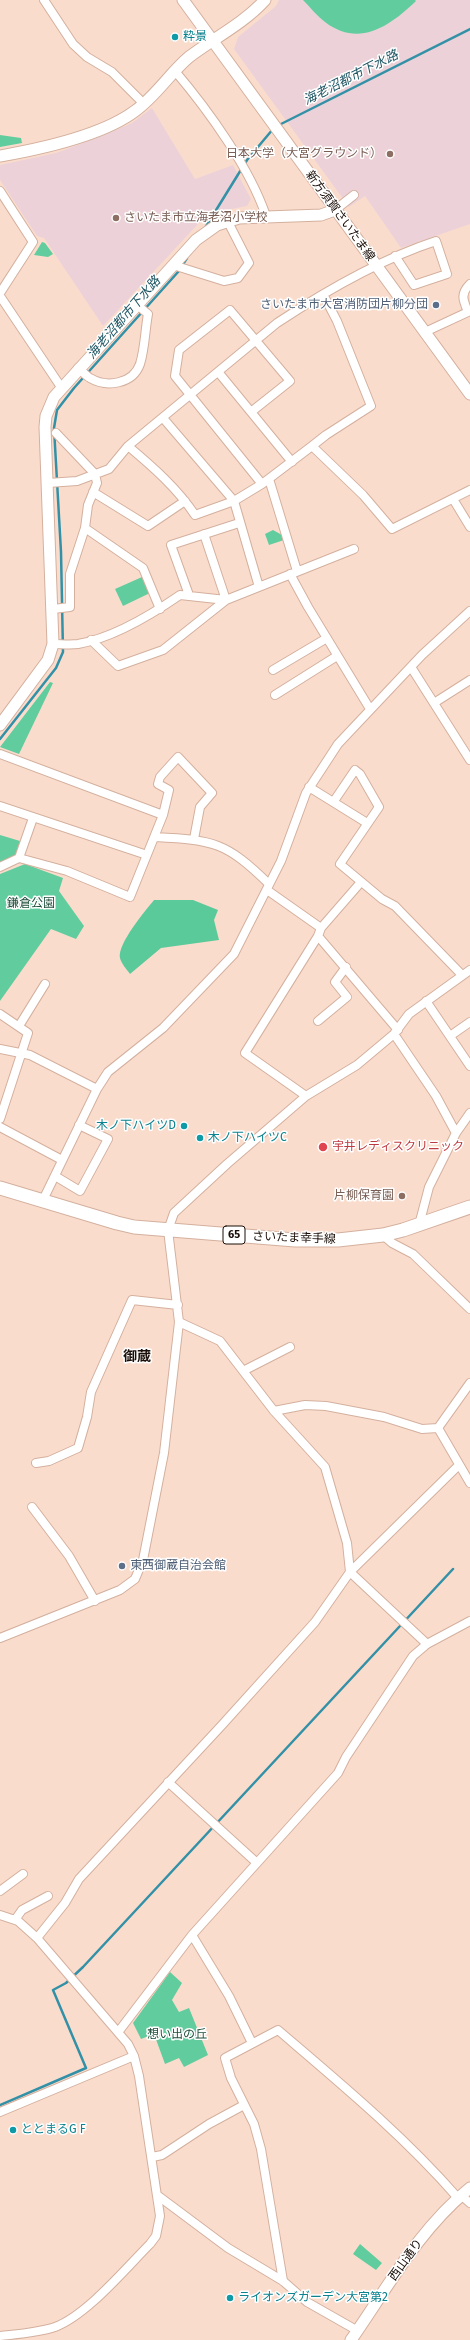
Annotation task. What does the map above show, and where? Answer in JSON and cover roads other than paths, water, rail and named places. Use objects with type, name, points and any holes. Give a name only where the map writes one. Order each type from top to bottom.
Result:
[{"type":"main road","name":"さいたま幸手線","points":[[0,1188],[117,1224],[168,1230],[320,1241],[383,1234],[419,1225],[470,1208]]},
{"type":"street","points":[[44,0],[73,44],[86,57],[112,72],[144,104]]},
{"type":"street","name":"新方須賀さいたま線","points":[[183,0],[470,394]]},
{"type":"street","points":[[0,156],[40,149],[78,137],[130,115],[144,104],[188,58],[246,18],[265,0]]},
{"type":"street","points":[[175,71],[208,112],[256,190],[266,216]]},
{"type":"street","points":[[0,191],[33,242],[0,293]]},
{"type":"street","points":[[61,644],[53,609],[46,416],[54,397],[61,387],[136,304],[207,230],[226,220],[266,216],[321,215],[336,210],[354,195]]},
{"type":"street","points":[[172,265],[224,281],[238,278],[250,263],[226,220]]},
{"type":"street","points":[[48,483],[77,481],[109,469],[128,446],[191,396],[277,324],[395,256],[436,241],[447,274],[414,285],[395,256]]},
{"type":"street","points":[[425,332],[469,311],[462,297],[464,290],[470,284]]},
{"type":"street","points":[[0,296],[61,387]]},
{"type":"street","points":[[128,446],[158,471],[185,500],[195,515],[234,501],[292,462],[326,435],[371,406],[337,321],[324,296]]},
{"type":"street","points":[[78,368],[90,379],[109,383],[120,382],[134,373],[140,364],[148,314],[136,304]]},
{"type":"street","points":[[251,412],[290,381],[258,341],[230,310],[179,350],[175,376],[265,481],[294,573],[337,656],[370,709]]},
{"type":"street","points":[[219,373],[292,462]]},
{"type":"street","points":[[163,418],[234,501],[239,523],[259,587]]},
{"type":"street","points":[[53,609],[70,607],[72,564],[85,528],[88,505],[97,483],[95,474],[56,433]]},
{"type":"street","points":[[312,446],[363,495],[392,529],[470,490]]},
{"type":"street","points":[[93,492],[148,526],[185,500]]},
{"type":"street","points":[[453,499],[470,528]]},
{"type":"street","points":[[189,595],[171,545],[239,523]]},
{"type":"street","points":[[85,528],[143,568],[160,609]]},
{"type":"street","points":[[204,534],[226,600]]},
{"type":"street","points":[[90,640],[118,666],[163,650],[226,600],[354,549]]},
{"type":"street","points":[[0,725],[61,644],[90,640],[146,618],[180,595],[226,600]]},
{"type":"street","points":[[43,1200],[97,1089],[108,1072],[163,1028],[234,954],[281,861],[309,787],[338,744],[411,667],[470,611]]},
{"type":"street","points":[[273,670],[327,638]]},
{"type":"street","points":[[275,696],[337,656]]},
{"type":"street","points":[[411,667],[470,760]]},
{"type":"street","points":[[434,703],[470,680]]},
{"type":"street","points":[[0,754],[163,815]]},
{"type":"street","points":[[0,867],[19,858],[67,871],[130,897],[170,794],[169,790],[158,784],[160,777],[178,757],[212,794],[200,807],[194,839]]},
{"type":"street","points":[[334,802],[355,770],[360,774],[379,808],[367,823],[340,864],[361,882],[395,906],[462,975]]},
{"type":"street","points":[[309,787],[367,823]]},
{"type":"street","points":[[0,806],[147,855]]},
{"type":"street","points":[[19,858],[33,818]]},
{"type":"street","points":[[154,837],[194,839],[219,845],[231,851],[244,860],[268,887],[320,932],[396,1032],[436,1096],[456,1133]]},
{"type":"street","points":[[306,1096],[245,1053],[320,932],[361,882]]},
{"type":"street","points":[[318,1021],[347,997],[335,982],[346,967]]},
{"type":"street","points":[[0,1638],[120,1590],[135,1579],[143,1560],[163,1460],[179,1322],[168,1230],[174,1213],[181,1205],[306,1096],[357,1066],[396,1032],[409,1014],[470,970]]},
{"type":"street","points":[[18,1026],[45,984]]},
{"type":"street","points":[[426,1001],[470,1066]]},
{"type":"street","points":[[0,1014],[28,1033],[22,1053],[2,1103],[0,1119]]},
{"type":"street","points":[[450,1036],[470,1022]]},
{"type":"street","points":[[0,1049],[22,1053],[97,1089]]},
{"type":"street","points":[[419,1225],[429,1187],[456,1133],[470,1113]]},
{"type":"street","points":[[55,1176],[80,1191],[108,1139],[79,1125]]},
{"type":"street","points":[[0,1127],[62,1160]]},
{"type":"street","points":[[383,1234],[392,1244],[414,1254],[470,1307]]},
{"type":"street","points":[[36,1463],[49,1461],[78,1448],[88,1417],[91,1392],[132,1300],[178,1305]]},
{"type":"street","points":[[179,1322],[220,1341],[274,1411],[324,1467],[347,1543],[350,1572],[427,1644]]},
{"type":"street","points":[[243,1371],[290,1347]]},
{"type":"street","points":[[438,1428],[470,1384]]},
{"type":"street","points":[[274,1411],[305,1405],[326,1406],[384,1417],[422,1429],[438,1428]]},
{"type":"street","points":[[438,1428],[470,1483]]},
{"type":"street","points":[[37,1938],[65,1904],[79,1879],[315,1622],[350,1572],[460,1465]]},
{"type":"street","points":[[32,1507],[69,1556],[94,1601]]},
{"type":"street","points":[[119,2031],[192,1934],[338,1773],[346,1757],[413,1656],[427,1644],[470,1620]]},
{"type":"street","points":[[168,1782],[257,1863]]},
{"type":"street","points":[[0,1891],[24,1874]]},
{"type":"street","points":[[15,1920],[22,1910],[48,1896]]},
{"type":"street","points":[[0,1915],[15,1920],[37,1938],[119,2031],[134,2056],[152,2157],[160,2216],[156,2236],[150,2244],[102,2293],[69,2320],[42,2331],[0,2336]]},
{"type":"street","points":[[192,1934],[230,1996],[252,2043]]},
{"type":"street","points":[[283,2281],[261,2150],[254,2124],[226,2066],[225,2058],[278,2030],[349,2090],[459,2197],[470,2204]]},
{"type":"street","points":[[0,2112],[134,2056]]},
{"type":"street","points":[[152,2157],[167,2152],[208,2124],[244,2105]]},
{"type":"street","name":"西山通り","points":[[351,2340],[411,2251],[438,2218],[470,2188]]},
{"type":"street","points":[[157,2196],[228,2248],[283,2281],[307,2302],[358,2331]]},
{"type":"waterway","name":"海老沼都市下水路","points":[[277,126],[470,29]]},
{"type":"waterway","name":"海老沼都市下水路","points":[[205,228],[247,160],[273,129]]},
{"type":"waterway","name":"海老沼都市下水路","points":[[0,739],[56,668],[63,652],[61,552],[54,428],[57,410],[74,388],[178,272],[187,258]]},
{"type":"waterway","points":[[0,2105],[86,2068],[53,1990],[66,1983],[83,1967],[453,1569]]},
{"type":"place","name":"粋景","points":[[175,37]]},
{"type":"place","name":"日本大学（大宮グラウンド）","points":[[390,154]]},
{"type":"place","name":"さいたま市立海老沼小学校","points":[[116,218]]},
{"type":"place","name":"さいたま市大宮消防団片柳分団","points":[[436,305]]},
{"type":"place","name":"木ノ下ハイツD","points":[[184,1126]]},
{"type":"place","name":"木ノ下ハイツC","points":[[200,1138]]},
{"type":"place","name":"宇井レディスクリニック","points":[[323,1147]]},
{"type":"place","name":"片柳保育園","points":[[402,1196]]},
{"type":"place","name":"東西御蔵自治会館","points":[[122,1566]]},
{"type":"place","name":"ととまるG F","points":[[13,2130]]},
{"type":"place","name":"ライオンズガーデン大宮第2","points":[[230,2298]]},
{"type":"district","name":"御蔵","points":[[137,1357]]},
{"type":"park label","name":"鎌倉公園","points":[[31,904]]},
{"type":"park label","name":"想い出の丘","points":[[177,2035]]}]
